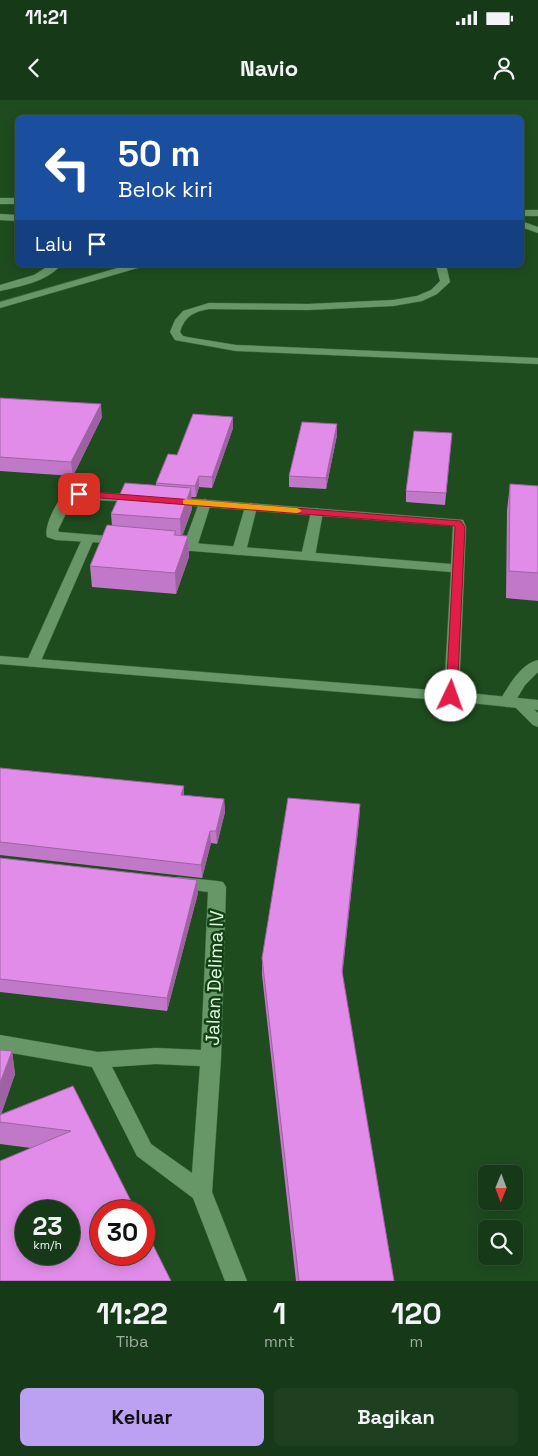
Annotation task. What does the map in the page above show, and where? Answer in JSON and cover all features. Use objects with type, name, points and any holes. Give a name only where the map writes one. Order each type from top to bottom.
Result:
[{"type":"street","points":[[0,201],[15,202]]},
{"type":"street","points":[[524,212],[538,213]]},
{"type":"street","points":[[0,218],[15,218]]},
{"type":"street","points":[[524,225],[538,230]]},
{"type":"street","points":[[0,288],[26,281],[54,267]]},
{"type":"street","points":[[0,305],[131,267]]},
{"type":"street","points":[[442,267],[445,282],[434,292],[419,298],[394,304],[308,307],[209,306],[183,314],[178,320],[175,332],[180,338],[187,340],[236,348],[538,361]]},
{"type":"street","points":[[134,542],[52,534],[52,530],[66,498],[70,495],[151,499],[458,523],[460,527],[451,696]]},
{"type":"street","points":[[190,547],[205,503]]},
{"type":"street","points":[[239,551],[251,507]]},
{"type":"street","points":[[308,556],[317,512]]},
{"type":"street","points":[[33,663],[88,539]]},
{"type":"street","points":[[153,544],[458,569]]},
{"type":"street","points":[[0,660],[451,696],[538,705]]},
{"type":"street","points":[[514,703],[519,682],[538,664]]},
{"type":"street","points":[[514,703],[538,722]]},
{"type":"street","name":"Jalan Delima IV","points":[[158,880],[217,887],[211,1058],[202,1192],[236,1281]]},
{"type":"street","points":[[0,1043],[98,1060],[156,1056],[211,1058]]},
{"type":"street","points":[[98,1060],[144,1150],[202,1192]]},
{"type":"building","points":[[0,398],[101,404],[71,462],[0,457]]},
{"type":"building","points":[[193,414],[233,417],[212,477],[199,476],[195,486],[156,483],[168,454],[177,455]]},
{"type":"building","points":[[302,422],[337,424],[326,478],[289,476]]},
{"type":"building","points":[[414,431],[452,433],[446,493],[406,491]]},
{"type":"building","points":[[125,483],[191,488],[180,519],[111,514]]},
{"type":"building","points":[[510,484],[538,486],[538,573],[509,571]]},
{"type":"building","points":[[107,525],[176,531],[174,535],[188,536],[175,573],[90,566]]},
{"type":"building","points":[[0,768],[184,786],[181,795],[224,799],[216,831],[210,831],[201,865],[0,842]]},
{"type":"building","points":[[288,798],[360,804],[342,971],[394,1281],[299,1281],[262,958]]},
{"type":"building","points":[[0,858],[197,880],[167,998],[0,979]]},
{"type":"building","points":[[0,1050],[12,1051],[0,1083]]},
{"type":"building","points":[[73,1086],[130,1200],[90,1200],[90,1265],[155,1265],[155,1249],[171,1281],[0,1281],[0,1161],[71,1131],[0,1122],[0,1115]]},
{"type":"slow traffic","points":[[186,502],[297,511]]},
{"type":"route","points":[[79,494],[458,523],[460,527],[451,696]]}]
